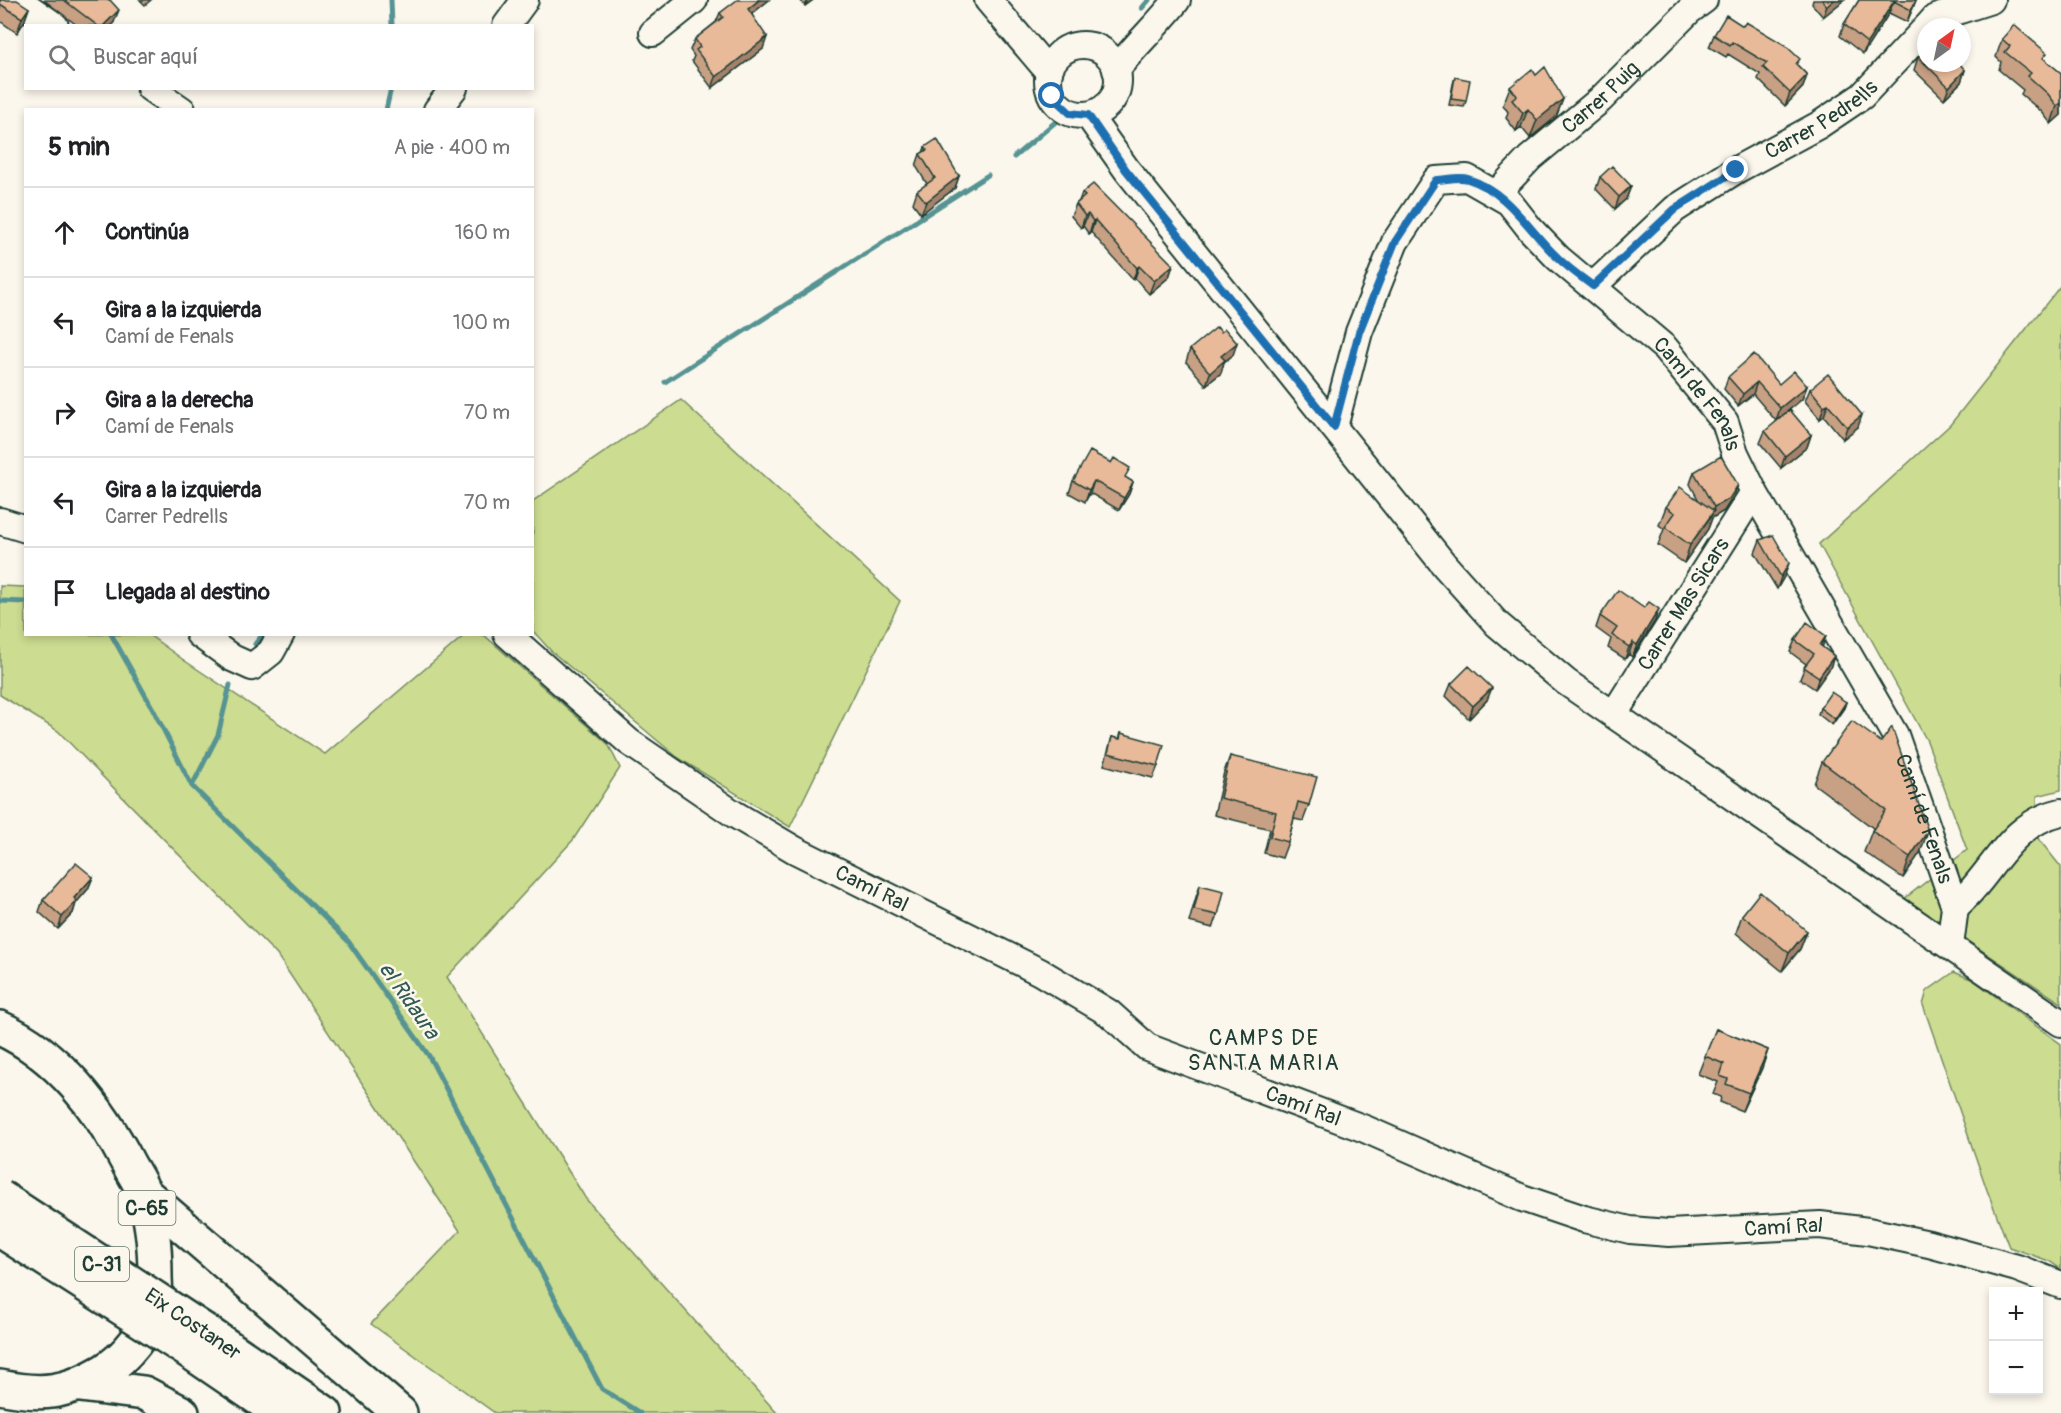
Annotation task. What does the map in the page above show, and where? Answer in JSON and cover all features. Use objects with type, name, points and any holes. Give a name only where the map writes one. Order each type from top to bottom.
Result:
[{"type":"main road","name":"C-65","points":[[2,1028],[39,1051],[86,1098],[117,1140],[144,1193],[155,1264],[155,1306],[136,1342],[112,1366],[61,1397]]},
{"type":"main road","points":[[144,1193],[400,1413]]},
{"type":"main road","name":"Eix Costaner","points":[[0,1197],[198,1342],[279,1413]]},
{"type":"main road","name":"Eix Costaner","points":[[0,1230],[325,1413]]},
{"type":"main road","points":[[0,1387],[61,1397],[144,1393],[182,1413]]},
{"type":"street","points":[[18,0],[52,24]]},
{"type":"street","points":[[507,24],[525,0]]},
{"type":"street","points":[[653,33],[694,0]]},
{"type":"street","points":[[988,0],[1049,72]]},
{"type":"street","points":[[1116,70],[1138,40],[1159,23],[1177,0]]},
{"type":"street","name":"Carrer Puig","points":[[1497,193],[1530,158],[1600,100],[1689,11],[1704,0]]},
{"type":"street","name":"Carrer Pedrells","points":[[1935,18],[1991,0]]},
{"type":"street","points":[[1014,28],[1063,51]]},
{"type":"street","name":"Carrer Pedrells","points":[[1593,286],[1675,209],[1736,170],[1819,125],[1862,96],[1917,38]]},
{"type":"street","points":[[1098,49],[1112,60],[1116,70],[1117,90],[1110,102],[1100,110],[1088,115],[1070,113],[1055,102],[1048,85],[1049,72],[1055,58],[1063,51],[1078,45],[1098,49],[1138,40]]},
{"type":"street","points":[[153,90],[179,108]]},
{"type":"street","points":[[438,108],[452,90]]},
{"type":"street","points":[[1110,102],[1126,170]]},
{"type":"street","points":[[1088,115],[1126,170],[1446,567],[1497,624],[1566,682],[2061,1023]]},
{"type":"street","name":"Camí de Fenals","points":[[1334,427],[1359,332],[1395,242],[1436,180],[1467,178],[1497,193],[1509,202],[1531,230],[1558,258],[1665,348],[1725,422],[1734,453],[1755,492],[1895,735],[1955,907],[1950,946]]},
{"type":"street","name":"Carrer Mas Sicars","points":[[1614,714],[1755,492]]},
{"type":"street","points":[[0,521],[24,528]]},
{"type":"street","points":[[202,636],[232,658],[252,667],[271,652],[280,636]]},
{"type":"street","name":"Camí Ral","points":[[509,636],[629,742],[734,814],[795,850],[1040,972],[1109,1013],[1147,1047],[1365,1129],[1522,1198],[1584,1219],[1630,1230],[1669,1233],[1820,1225],[1858,1230],[1929,1244],[2017,1268],[2061,1285]]},
{"type":"street","points":[[1955,907],[1975,890],[2001,851],[2026,826],[2061,812]]},
{"type":"green space","points":[[2061,285],[2061,790],[2037,796],[2037,837],[2061,867],[2061,1003],[1904,899],[1967,850],[1927,741],[1819,544],[1950,425]]},
{"type":"green space","points":[[681,400],[900,601],[790,827],[677,757],[551,651],[534,632],[534,500]]},
{"type":"green space","points":[[0,586],[24,587],[24,636],[150,636],[325,754],[464,636],[485,636],[608,744],[620,768],[573,840],[447,977],[586,1199],[777,1413],[495,1413],[371,1324],[460,1231],[277,955],[58,731],[0,695]]},
{"type":"green space","points":[[1954,972],[1973,980],[2061,1044],[2061,1269],[2049,1261],[2009,1247],[1987,1190],[1923,1005],[1927,991]]},
{"type":"building","points":[[0,0],[17,0],[29,8],[22,18],[0,4]]},
{"type":"building","points":[[64,0],[110,0],[119,10],[105,24],[95,24]]},
{"type":"building","points":[[737,0],[759,0],[748,9],[767,37],[716,77],[696,50],[700,47],[695,39],[723,17],[720,13]]},
{"type":"building","points":[[1822,0],[1834,0],[1827,6]]},
{"type":"building","points":[[1859,0],[1916,0],[1911,10],[1894,1],[1867,43],[1844,24]]},
{"type":"building","points":[[1726,15],[1743,26],[1746,22],[1785,45],[1800,59],[1796,64],[1807,75],[1790,93],[1763,67],[1767,63],[1732,42],[1730,45],[1714,35]]},
{"type":"building","points":[[2014,25],[2047,53],[2043,58],[2061,73],[2061,103],[2057,106],[2048,94],[2028,76],[2031,73],[2005,52],[2010,46],[2002,39]]},
{"type":"building","points":[[1545,67],[1563,99],[1537,120],[1528,109],[1523,113],[1512,100],[1517,96],[1510,87],[1532,69],[1536,75]]},
{"type":"building","points":[[1934,72],[1963,72],[1949,87]]},
{"type":"building","points":[[1455,77],[1470,80],[1466,101],[1451,99]]},
{"type":"building","points":[[937,139],[959,176],[926,202],[917,191],[935,178],[920,154],[927,150],[925,147]]},
{"type":"building","points":[[1612,166],[1631,186],[1619,197],[1600,177]]},
{"type":"building","points":[[1093,184],[1173,265],[1154,281],[1139,266],[1137,268],[1095,220],[1093,221],[1088,214],[1085,216],[1076,204],[1085,196],[1082,193]]},
{"type":"building","points":[[1217,327],[1221,332],[1225,329],[1237,343],[1221,356],[1225,360],[1210,373],[1190,349]]},
{"type":"building","points":[[1754,354],[1779,384],[1794,371],[1807,386],[1780,408],[1757,382],[1743,394],[1728,377]]},
{"type":"building","points":[[1828,374],[1862,415],[1847,427],[1828,404],[1824,406],[1810,389]]},
{"type":"building","points":[[1790,410],[1811,435],[1785,456],[1765,431]]},
{"type":"building","points":[[1090,451],[1111,463],[1114,458],[1130,468],[1125,477],[1133,482],[1124,498],[1094,481],[1089,490],[1073,481]]},
{"type":"building","points":[[1721,456],[1738,485],[1729,499],[1714,507],[1694,472]]},
{"type":"building","points":[[1680,487],[1714,511],[1690,545],[1665,527],[1675,513],[1666,507]]},
{"type":"building","points":[[1773,535],[1789,563],[1781,577],[1760,540]]},
{"type":"building","points":[[1618,590],[1644,608],[1649,602],[1659,609],[1637,645],[1633,642],[1629,647],[1612,635],[1617,628],[1600,616]]},
{"type":"building","points":[[1807,622],[1826,636],[1820,645],[1834,656],[1819,677],[1804,667],[1814,654],[1795,640]]},
{"type":"building","points":[[1469,666],[1492,688],[1473,706],[1451,684]]},
{"type":"building","points":[[1831,692],[1846,702],[1835,719],[1820,708]]},
{"type":"building","points":[[1852,721],[1881,742],[1892,727],[1928,831],[1910,857],[1872,831],[1886,810],[1822,762]]},
{"type":"building","points":[[1121,733],[1164,745],[1158,766],[1108,753],[1112,737],[1120,739]]},
{"type":"building","points":[[1230,756],[1317,777],[1309,805],[1298,802],[1288,842],[1270,837],[1276,812],[1220,798]]},
{"type":"building","points":[[76,863],[93,877],[74,898],[77,901],[62,917],[43,900]]},
{"type":"building","points":[[1200,885],[1224,891],[1218,915],[1194,910]]},
{"type":"building","points":[[1760,892],[1807,931],[1789,953],[1742,915]]},
{"type":"building","points":[[1716,1029],[1768,1050],[1749,1093],[1726,1084],[1728,1079],[1720,1076],[1724,1064],[1705,1056]]},
{"type":"waterway","points":[[391,0],[392,24]]},
{"type":"waterway","points":[[1142,8],[1149,0]]},
{"type":"waterway","points":[[386,108],[391,90]]},
{"type":"waterway","points":[[1014,157],[1059,119]]},
{"type":"waterway","points":[[665,382],[988,175]]},
{"type":"waterway","name":"el Ridaura","points":[[0,601],[24,602]]},
{"type":"waterway","name":"el Ridaura","points":[[112,636],[192,786],[348,941],[429,1056],[602,1389],[640,1413]]},
{"type":"waterway","points":[[255,644],[261,636]]},
{"type":"waterway","points":[[192,786],[218,735],[230,685]]},
{"type":"district","name":"CAMPS DE SANTA MARIA","points":[[1264,1050]]},
{"type":"route","points":[[1052,96],[1055,102],[1070,113],[1088,115],[1126,170],[1334,427],[1359,332],[1395,242],[1436,180],[1467,178],[1497,193],[1509,202],[1531,230],[1558,258],[1593,286],[1675,209],[1736,170]]}]
